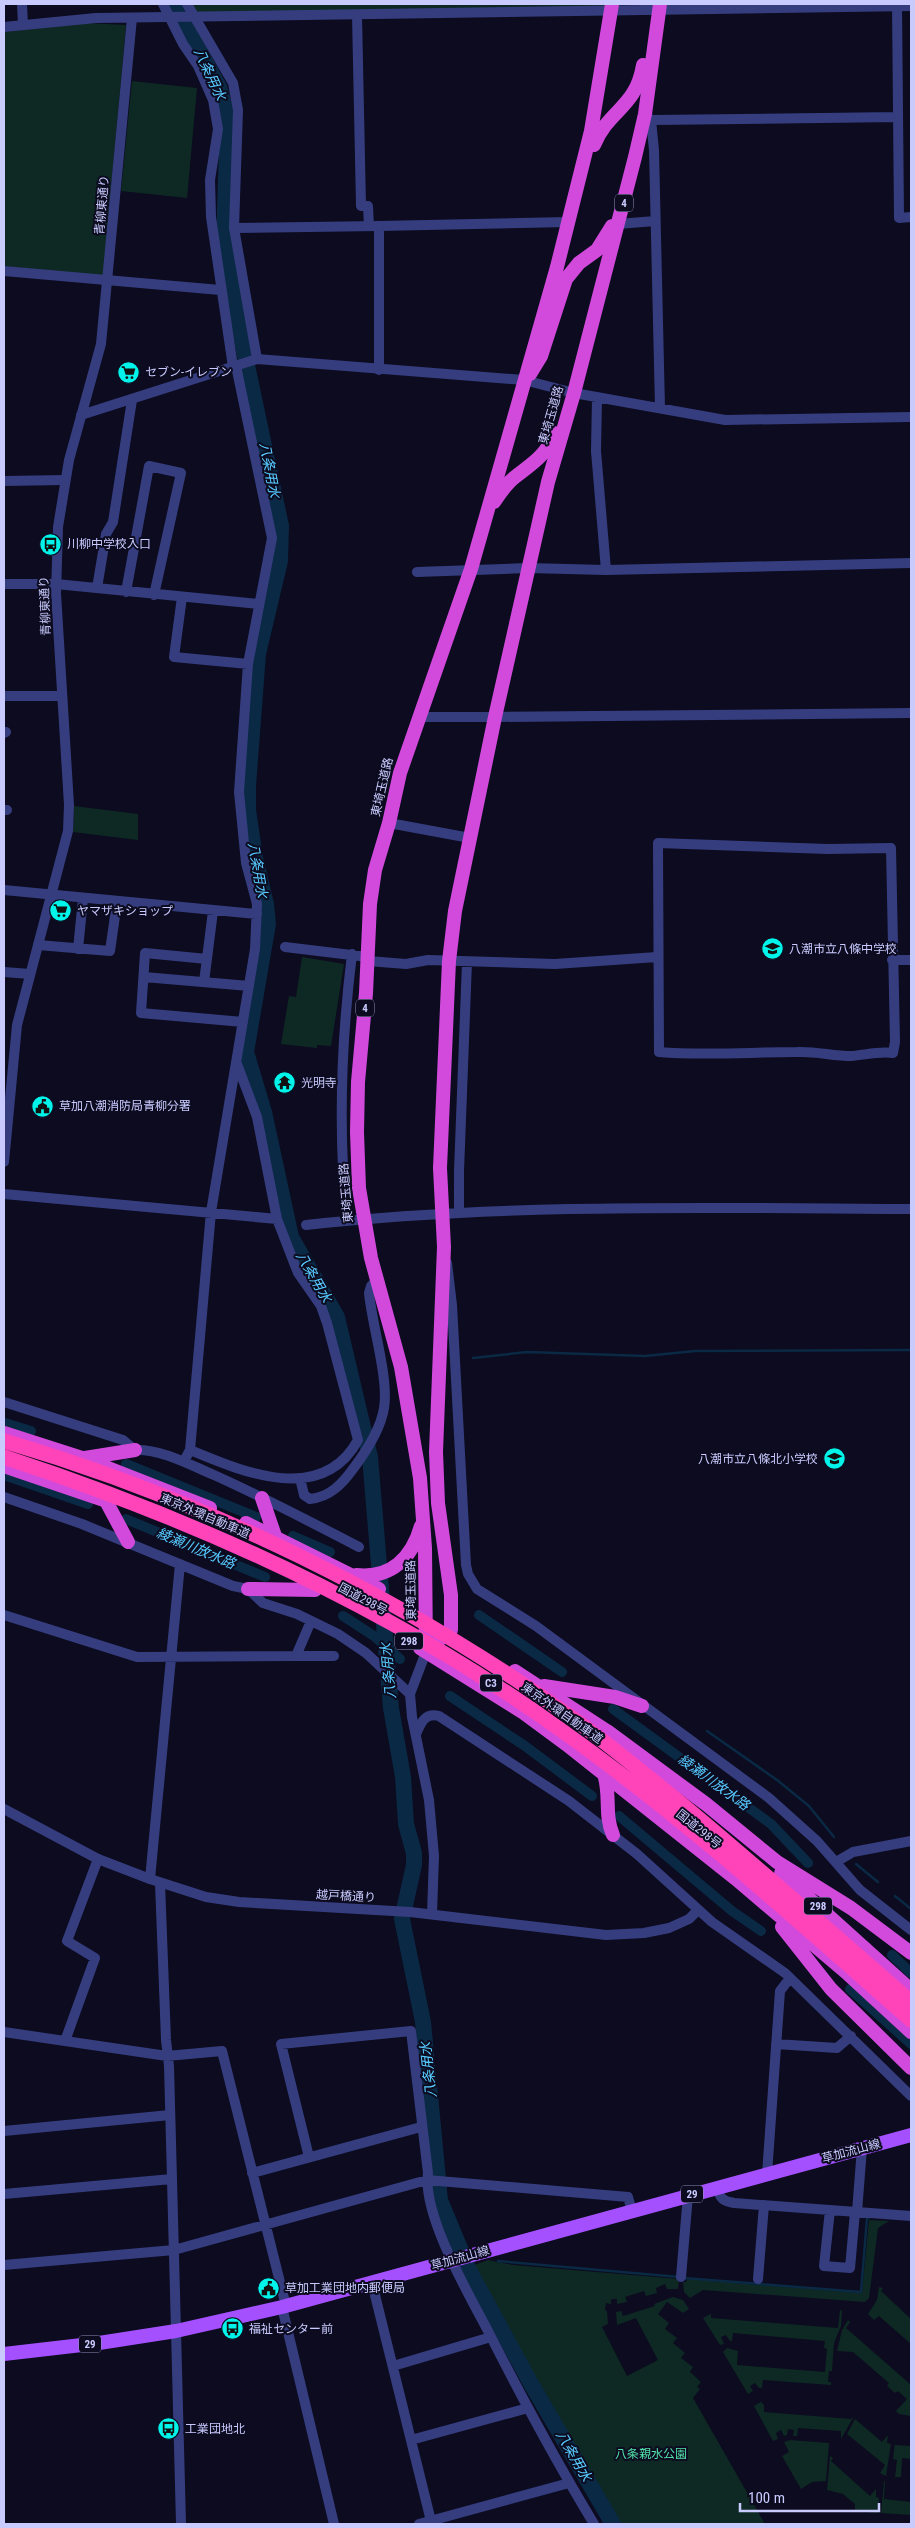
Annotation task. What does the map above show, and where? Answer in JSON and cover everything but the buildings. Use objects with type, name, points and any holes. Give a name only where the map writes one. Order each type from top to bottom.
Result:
[{"type":"highway","name":"東埼玉道路","points":[[426,1652],[427,1617],[424,1519],[414,1439],[400,1367],[363,1220],[356,1132],[370,904],[375,870],[389,823],[400,772],[418,717],[444,653],[472,569],[568,222],[593,122],[613,6]]},
{"type":"highway","name":"東埼玉道路","points":[[451,1630],[451,1595],[438,1503],[436,1460],[444,1247],[440,1168],[449,961],[455,911],[495,717],[548,482],[574,393],[648,117],[659,7]]},
{"type":"highway","name":"4","points":[[578,182],[599,132],[635,93],[642,71],[648,33],[659,7]]},
{"type":"highway","name":"4","points":[[524,380],[537,366],[542,356],[566,279],[572,270],[603,243],[625,199]]},
{"type":"highway","name":"4","points":[[489,508],[505,486],[545,453],[550,445],[563,405],[574,393]]},
{"type":"highway","name":"国道298号","points":[[4,1434],[85,1459],[186,1497],[275,1536],[352,1574],[451,1630],[607,1731],[726,1820],[777,1862],[888,1934],[911,1953]]},
{"type":"highway","name":"東京外環自動車道","points":[[4,1441],[138,1487],[259,1538],[358,1586],[470,1650],[576,1721],[637,1767],[763,1872],[911,2002]]},
{"type":"highway","points":[[85,1459],[135,1450]]},
{"type":"highway","name":"東京外環自動車道","points":[[4,1457],[143,1506],[252,1552],[343,1596],[473,1671],[562,1730],[668,1811],[911,2020]]},
{"type":"highway","name":"国道298号","points":[[4,1466],[106,1501],[239,1554],[315,1590],[426,1652],[524,1713],[693,1844],[848,1974],[911,2032]]},
{"type":"highway","points":[[262,1498],[275,1536]]},
{"type":"highway","points":[[106,1501],[128,1542]]},
{"type":"highway","points":[[352,1574],[381,1574],[403,1561],[417,1541],[424,1519]]},
{"type":"highway","points":[[248,1589],[315,1590]]},
{"type":"highway","points":[[426,1652],[451,1630]]},
{"type":"highway","points":[[534,1683],[555,1689],[615,1696],[642,1706]]},
{"type":"highway","points":[[604,1774],[608,1786],[607,1815],[613,1835]]},
{"type":"highway","name":"国道298号","points":[[726,1820],[788,1880],[911,1990]]},
{"type":"highway","name":"国道298号","points":[[764,1904],[831,1989],[911,2068]]},
{"type":"main road","name":"草加流山線","points":[[4,2354],[99,2343],[176,2331],[284,2306],[910,2134]]},
{"type":"street","points":[[22,4],[23,25]]},
{"type":"street","points":[[163,4],[183,44],[198,66],[213,100],[218,129],[210,180],[211,217],[220,290],[234,366],[272,538],[248,664],[242,723],[239,806],[246,863],[257,904],[256,949],[210,1212],[190,1450],[184,1461]]},
{"type":"street","points":[[187,4],[193,18],[233,83],[238,110],[234,228],[254,360]]},
{"type":"street","points":[[896,5],[899,218],[911,218]]},
{"type":"street","points":[[4,27],[82,19],[358,15],[613,6],[911,6]]},
{"type":"street","points":[[358,15],[361,206],[368,206],[374,226],[379,370]]},
{"type":"street","name":"青柳東通り","points":[[4,1162],[17,1024],[66,844],[69,819],[56,584],[58,527],[65,480],[98,356],[108,281],[132,18]]},
{"type":"street","points":[[660,408],[655,221],[648,117],[898,116]]},
{"type":"street","points":[[618,224],[655,221]]},
{"type":"street","points":[[234,228],[568,222]]},
{"type":"street","points":[[4,271],[220,290]]},
{"type":"street","points":[[81,415],[254,360],[524,380],[597,398],[725,420],[911,417]]},
{"type":"street","points":[[597,398],[596,451],[606,570]]},
{"type":"street","points":[[97,588],[106,534],[113,522],[132,400]]},
{"type":"street","points":[[126,592],[149,466],[181,474],[154,594]]},
{"type":"street","points":[[4,481],[65,480]]},
{"type":"street","points":[[417,572],[472,569],[606,570],[911,563]]},
{"type":"street","points":[[4,584],[56,584],[258,604]]},
{"type":"street","points":[[182,597],[174,657],[248,664]]},
{"type":"street","points":[[4,696],[62,696]]},
{"type":"street","points":[[418,717],[911,713]]},
{"type":"street","points":[[389,823],[470,838]]},
{"type":"street","points":[[658,842],[828,849],[891,848],[892,960],[895,1042],[893,1054],[884,1052],[850,1056],[806,1052],[738,1052],[709,1056],[659,1052],[657,957],[658,842]]},
{"type":"street","points":[[4,890],[51,896],[257,914]]},
{"type":"street","points":[[78,948],[83,899]]},
{"type":"street","points":[[38,945],[110,951],[117,902]]},
{"type":"street","points":[[204,982],[213,911]]},
{"type":"street","points":[[285,947],[352,954],[368,959],[406,964],[418,960],[555,964],[657,957]]},
{"type":"street","points":[[207,959],[146,953],[141,1013],[243,1022]]},
{"type":"street","points":[[347,1222],[342,1164],[342,1081],[347,997],[352,954]]},
{"type":"street","points":[[892,960],[911,960]]},
{"type":"street","points":[[459,1213],[467,962]]},
{"type":"street","points":[[4,972],[30,974]]},
{"type":"street","points":[[144,977],[249,986]]},
{"type":"street","points":[[190,1450],[251,1474],[300,1478],[325,1473],[334,1469],[345,1460],[358,1440],[327,1323],[320,1306],[298,1273],[277,1219],[257,1117],[236,1063]]},
{"type":"street","points":[[4,1194],[277,1219]]},
{"type":"street","points":[[306,1225],[442,1213],[602,1209],[911,1208]]},
{"type":"street","points":[[444,1247],[452,1296],[468,1574],[476,1588],[536,1626],[797,1820],[860,1890],[911,1930]]},
{"type":"street","points":[[300,1478],[304,1494],[310,1499],[326,1495],[336,1488],[357,1464],[382,1417],[385,1394],[369,1293],[371,1286],[377,1280]]},
{"type":"street","points":[[4,1402],[123,1440],[135,1450],[144,1450],[184,1461],[358,1547]]},
{"type":"street","points":[[4,1497],[82,1524],[233,1586],[248,1589],[263,1603],[298,1614],[338,1634],[366,1653],[410,1694]]},
{"type":"street","points":[[180,1564],[170,1656],[155,1881],[170,2115],[181,2524]]},
{"type":"street","points":[[4,1615],[137,1657],[334,1656]]},
{"type":"street","points":[[296,1656],[311,1621]]},
{"type":"street","points":[[426,1652],[410,1694],[429,1800],[434,1884],[432,1914]]},
{"type":"street","points":[[416,1734],[425,1718],[432,1714],[439,1716],[547,1786],[613,1835],[698,1910],[738,1942],[790,1978],[911,2096]]},
{"type":"street","name":"越戸橋通り","points":[[4,1809],[98,1859],[155,1881],[206,1897],[240,1902],[410,1912],[606,1935],[627,1934],[675,1926],[688,1919],[698,1910]]},
{"type":"street","points":[[836,1862],[854,1852],[911,1841]]},
{"type":"street","points":[[65,2041],[95,1958],[67,1941],[98,1859]]},
{"type":"street","points":[[767,2174],[780,1991],[790,1978]]},
{"type":"street","points":[[309,2158],[282,2044],[411,2031],[428,2173],[427,2192],[451,2261],[528,2408],[594,2524]]},
{"type":"street","points":[[4,2032],[167,2056],[222,2052],[266,2226],[334,2524]]},
{"type":"street","points":[[776,2044],[837,2048],[851,2036]]},
{"type":"street","points":[[4,2131],[170,2115]]},
{"type":"street","points":[[252,2173],[421,2126]]},
{"type":"street","points":[[830,2210],[824,2266],[850,2268],[862,2148]]},
{"type":"street","points":[[4,2194],[172,2180]]},
{"type":"street","points":[[4,2265],[174,2250],[427,2180],[628,2197],[632,2211]]},
{"type":"street","points":[[717,2187],[719,2196],[724,2201],[911,2216]]},
{"type":"street","points":[[681,2276],[688,2195]]},
{"type":"street","points":[[758,2279],[764,2205]]},
{"type":"street","points":[[372,2283],[431,2521]]},
{"type":"street","points":[[393,2366],[491,2337]]},
{"type":"street","points":[[411,2440],[528,2408]]},
{"type":"street","points":[[419,2524],[569,2483]]},
{"type":"green space","points":[[191,4],[607,4],[607,8],[197,14]]},
{"type":"green space","points":[[85,23],[126,25],[103,276],[4,266],[4,32]]},
{"type":"green space","points":[[132,81],[197,88],[187,198],[121,191]]},
{"type":"green space","points":[[74,806],[138,814],[138,840],[73,832]]},
{"type":"green space","points":[[302,957],[344,964],[331,1046],[317,1045],[317,1048],[281,1044],[289,996],[296,997]]},
{"type":"green space","points":[[869,2220],[889,2221],[878,2228],[869,2298],[865,2302],[703,2290],[690,2298],[684,2292],[683,2282],[686,2282],[687,2279],[862,2293]]},
{"type":"green space","name":"八条親水公園","points":[[488,2260],[513,2265],[679,2279],[678,2289],[667,2289],[665,2284],[656,2288],[657,2293],[646,2296],[644,2291],[625,2297],[627,2302],[617,2304],[617,2299],[611,2299],[611,2304],[606,2303],[605,2310],[607,2311],[608,2324],[602,2327],[627,2376],[658,2360],[636,2318],[617,2325],[616,2312],[621,2311],[623,2316],[655,2306],[654,2304],[673,2297],[683,2300],[689,2309],[683,2313],[667,2302],[658,2314],[669,2323],[665,2329],[677,2338],[673,2343],[685,2353],[681,2358],[693,2367],[690,2372],[701,2382],[697,2387],[700,2389],[693,2398],[765,2524],[617,2524],[559,2427],[469,2267]]},
{"type":"green space","points":[[879,2287],[883,2288],[881,2291],[911,2319],[911,2344],[879,2316],[874,2320],[868,2314],[877,2300]]},
{"type":"green space","points":[[840,2310],[842,2311],[841,2326],[834,2343],[832,2371],[829,2371],[828,2382],[831,2382],[831,2385],[763,2380],[762,2388],[759,2388],[755,2383],[750,2386],[753,2391],[748,2394],[723,2352],[727,2348],[738,2351],[737,2365],[825,2372],[827,2349],[824,2348],[825,2341],[733,2333],[732,2341],[726,2335],[721,2337],[724,2344],[720,2345],[703,2318],[711,2314],[711,2318],[838,2328]]},
{"type":"green space","points":[[848,2320],[850,2322],[846,2328],[911,2385],[911,2416],[899,2414],[896,2411],[907,2399],[898,2391],[895,2393],[887,2386],[889,2383],[853,2352],[837,2351],[842,2330]]},
{"type":"green space","points":[[761,2402],[764,2405],[764,2412],[851,2419],[854,2416],[841,2439],[841,2431],[798,2428],[797,2436],[793,2436],[794,2430],[788,2429],[787,2435],[784,2436],[781,2430],[776,2433],[778,2439],[773,2441],[754,2406]]},
{"type":"green space","points":[[855,2419],[882,2442],[888,2435],[887,2443],[891,2444],[886,2476],[880,2473],[885,2465],[847,2434]]},
{"type":"green space","points":[[896,2433],[895,2445],[911,2446],[911,2459],[902,2458],[901,2477],[895,2477],[897,2460],[893,2459]]},
{"type":"green space","points":[[790,2440],[829,2443],[826,2481],[812,2482],[801,2489],[782,2456],[789,2452],[784,2442]]},
{"type":"green space","points":[[830,2456],[833,2458],[831,2461],[870,2496],[876,2489],[876,2497],[879,2498],[878,2513],[855,2511],[855,2504],[843,2494],[827,2490]]},
{"type":"green space","points":[[884,2481],[884,2499],[911,2502],[911,2515],[881,2513]]},
{"type":"waterway","name":"八条用水","points":[[174,4],[219,87],[228,119],[224,241],[244,351],[281,526],[280,561],[258,654],[248,786],[248,810],[268,924],[246,1052],[264,1112],[291,1237],[337,1317],[370,1457],[391,1708],[403,1777],[406,1824],[414,1853],[414,1865],[402,1919],[423,2022],[440,2200],[469,2270],[530,2382],[613,2524]]},
{"type":"waterway","points":[[473,1358],[527,1352],[645,1356],[695,1351],[911,1350]]},
{"type":"waterway","name":"綾瀬川放水路","points":[[5,1423],[31,1431]]},
{"type":"waterway","name":"綾瀬川放水路","points":[[126,1464],[256,1517]]},
{"type":"waterway","name":"綾瀬川放水路","points":[[4,1475],[88,1504]]},
{"type":"waterway","name":"綾瀬川放水路","points":[[126,1519],[265,1577]]},
{"type":"waterway","name":"綾瀬川放水路","points":[[293,1536],[330,1552]]},
{"type":"waterway","name":"綾瀬川放水路","points":[[479,1615],[562,1672]]},
{"type":"waterway","name":"綾瀬川放水路","points":[[343,1616],[374,1636],[400,1659]]},
{"type":"waterway","name":"綾瀬川放水路","points":[[450,1696],[525,1746],[592,1796]]},
{"type":"waterway","name":"綾瀬川放水路","points":[[613,1709],[771,1824],[808,1863]]},
{"type":"waterway","points":[[707,1731],[777,1780],[809,1806],[834,1837]]},
{"type":"waterway","name":"綾瀬川放水路","points":[[619,1816],[732,1911],[761,1931]]},
{"type":"waterway","points":[[856,1864],[878,1882]]},
{"type":"waterway","points":[[895,1896],[911,1909]]},
{"type":"waterway","name":"綾瀬川放水路","points":[[892,1955],[911,1973]]},
{"type":"waterway","name":"綾瀬川放水路","points":[[850,1989],[911,2044]]},
{"type":"waterway","points":[[684,2278],[861,2292],[867,2218],[869,2218]]},
{"type":"waterway","points":[[498,2261],[679,2277]]},
{"type":"place","name":"セブン-イレブン","points":[[129,372]]},
{"type":"place","name":"川柳中学校入口","points":[[51,544]]},
{"type":"place","name":"ヤマザキショップ","points":[[61,911]]},
{"type":"place","name":"八潮市立八條中学校","points":[[773,949]]},
{"type":"place","name":"光明寺","points":[[285,1083]]},
{"type":"place","name":"草加八潮消防局青柳分署","points":[[43,1106]]},
{"type":"place","name":"八潮市立八條北小学校","points":[[834,1459]]},
{"type":"place","name":"草加工業団地内郵便局","points":[[269,2288]]},
{"type":"place","name":"福祉センター前","points":[[233,2329]]},
{"type":"place","name":"工業団地北","points":[[169,2429]]}]
